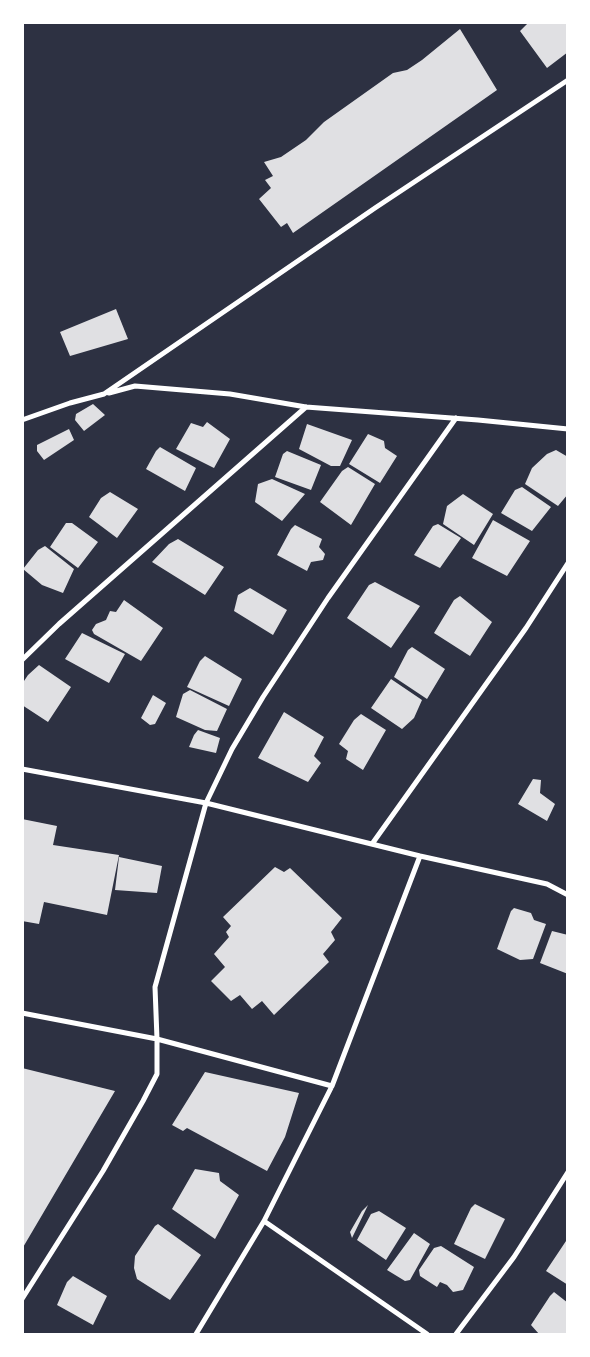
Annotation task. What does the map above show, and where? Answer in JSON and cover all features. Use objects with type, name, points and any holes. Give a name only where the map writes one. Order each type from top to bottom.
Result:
[{"type":"street","points":[[104,394],[375,208],[568,80]]},
{"type":"street","points":[[22,420],[70,403],[135,386],[230,394],[306,407],[456,418],[568,429]]},
{"type":"street","points":[[22,660],[59,624],[306,407]]},
{"type":"street","points":[[22,1299],[102,1171],[157,1074],[155,987],[206,803],[232,749],[263,697],[328,598],[456,418]]},
{"type":"street","points":[[372,844],[526,628],[568,563]]},
{"type":"street","points":[[22,769],[206,803],[420,856],[547,884],[568,895]]},
{"type":"street","points":[[196,1334],[264,1221],[332,1086],[420,856]]},
{"type":"street","points":[[22,1012],[157,1039],[332,1086]]},
{"type":"street","points":[[456,1334],[514,1257],[568,1172]]},
{"type":"street","points":[[264,1221],[427,1334]]},
{"type":"building","points":[[529,22],[568,22],[568,52],[547,68],[520,31]]},
{"type":"building","points":[[460,29],[497,90],[293,233],[287,223],[281,227],[259,199],[271,188],[265,180],[273,176],[264,162],[281,157],[306,140],[324,122],[393,73],[407,70],[422,60]]},
{"type":"building","points":[[116,309],[128,339],[70,356],[60,332]]},
{"type":"building","points":[[93,404],[105,415],[84,431],[75,420],[76,414]]},
{"type":"building","points":[[207,422],[230,439],[214,468],[176,449],[191,423],[203,427]]},
{"type":"building","points":[[307,424],[352,440],[340,466],[331,466],[299,449]]},
{"type":"building","points":[[69,429],[74,440],[44,460],[37,451],[37,445]]},
{"type":"building","points":[[368,434],[384,441],[385,448],[397,456],[380,483],[349,464]]},
{"type":"building","points":[[160,447],[196,468],[185,491],[146,469]]},
{"type":"building","points":[[556,450],[568,457],[568,494],[558,506],[525,484],[532,468],[547,454]]},
{"type":"building","points":[[287,451],[321,465],[311,490],[275,477],[283,454]]},
{"type":"building","points":[[348,467],[375,484],[351,525],[320,502],[342,471]]},
{"type":"building","points":[[272,479],[305,494],[282,521],[255,502],[258,484]]},
{"type":"building","points":[[522,487],[551,507],[532,531],[501,513],[515,490]]},
{"type":"building","points":[[110,492],[138,509],[117,538],[89,517],[101,498]]},
{"type":"building","points":[[463,494],[493,514],[474,545],[443,524],[447,506]]},
{"type":"building","points":[[493,520],[530,541],[507,576],[472,558]]},
{"type":"building","points":[[66,523],[72,523],[98,542],[78,568],[50,547]]},
{"type":"building","points":[[438,524],[461,538],[440,568],[414,555],[433,526]]},
{"type":"building","points":[[295,525],[322,539],[319,547],[325,554],[323,560],[311,562],[307,571],[277,555]]},
{"type":"building","points":[[178,539],[224,567],[205,595],[152,562],[169,544]]},
{"type":"building","points":[[45,546],[74,569],[63,593],[42,585],[23,569],[38,550]]},
{"type":"building","points":[[375,582],[420,606],[391,648],[347,618],[369,585]]},
{"type":"building","points":[[250,588],[287,610],[273,635],[234,611],[238,595]]},
{"type":"building","points":[[460,596],[492,622],[470,656],[434,633],[454,600]]},
{"type":"building","points":[[124,600],[163,628],[141,661],[94,634],[92,630],[96,624],[106,620],[110,611],[116,612]]},
{"type":"building","points":[[82,633],[125,654],[109,683],[65,659]]},
{"type":"building","points":[[412,647],[445,669],[427,699],[394,677],[408,650]]},
{"type":"building","points":[[205,656],[242,679],[229,706],[187,687],[200,661]]},
{"type":"building","points":[[39,665],[71,687],[48,722],[22,705],[22,684],[28,675]]},
{"type":"building","points":[[391,679],[422,700],[414,718],[402,729],[371,708]]},
{"type":"building","points":[[190,690],[227,709],[217,731],[205,730],[176,717],[183,694]]},
{"type":"building","points":[[153,695],[166,703],[155,724],[150,725],[141,718]]},
{"type":"building","points":[[284,712],[324,737],[314,756],[321,763],[308,782],[258,758]]},
{"type":"building","points":[[361,714],[386,730],[363,770],[346,759],[348,751],[339,744],[354,720]]},
{"type":"building","points":[[198,730],[220,738],[216,753],[189,747]]},
{"type":"building","points":[[533,779],[541,780],[540,793],[555,804],[547,821],[518,804]]},
{"type":"building","points":[[22,819],[57,826],[53,845],[119,855],[107,915],[44,902],[39,924],[22,921]]},
{"type":"building","points":[[119,857],[162,866],[157,893],[115,890]]},
{"type":"building","points":[[275,867],[284,872],[290,868],[342,918],[331,932],[335,940],[323,954],[329,962],[274,1015],[262,1001],[252,1009],[240,995],[231,1001],[211,981],[225,967],[214,954],[229,937],[226,932],[231,926],[223,917]]},
{"type":"building","points":[[514,908],[531,913],[534,920],[546,924],[533,959],[520,960],[497,949],[511,911]]},
{"type":"building","points":[[552,931],[568,935],[568,974],[540,963]]},
{"type":"building","points":[[22,1068],[115,1091],[22,1249]]},
{"type":"building","points":[[205,1072],[299,1093],[285,1137],[267,1171],[187,1128],[183,1131],[172,1125]]},
{"type":"building","points":[[195,1169],[219,1173],[220,1181],[239,1195],[215,1239],[172,1209]]},
{"type":"building","points":[[475,1204],[505,1219],[485,1259],[454,1244],[471,1208]]},
{"type":"building","points":[[368,1205],[352,1238],[350,1232],[362,1211]]},
{"type":"building","points":[[379,1211],[406,1228],[386,1260],[357,1240],[371,1214]]},
{"type":"building","points":[[158,1224],[201,1255],[170,1300],[137,1279],[134,1268],[135,1256]]},
{"type":"building","points":[[414,1233],[430,1244],[410,1280],[405,1281],[387,1270]]},
{"type":"building","points":[[568,1238],[568,1285],[546,1271]]},
{"type":"building","points":[[441,1246],[474,1267],[463,1290],[453,1292],[447,1285],[440,1282],[437,1287],[420,1276],[419,1270],[434,1248]]},
{"type":"building","points":[[73,1276],[107,1296],[93,1325],[57,1305],[67,1282]]},
{"type":"building","points":[[554,1292],[568,1303],[568,1334],[539,1334],[531,1325]]}]
